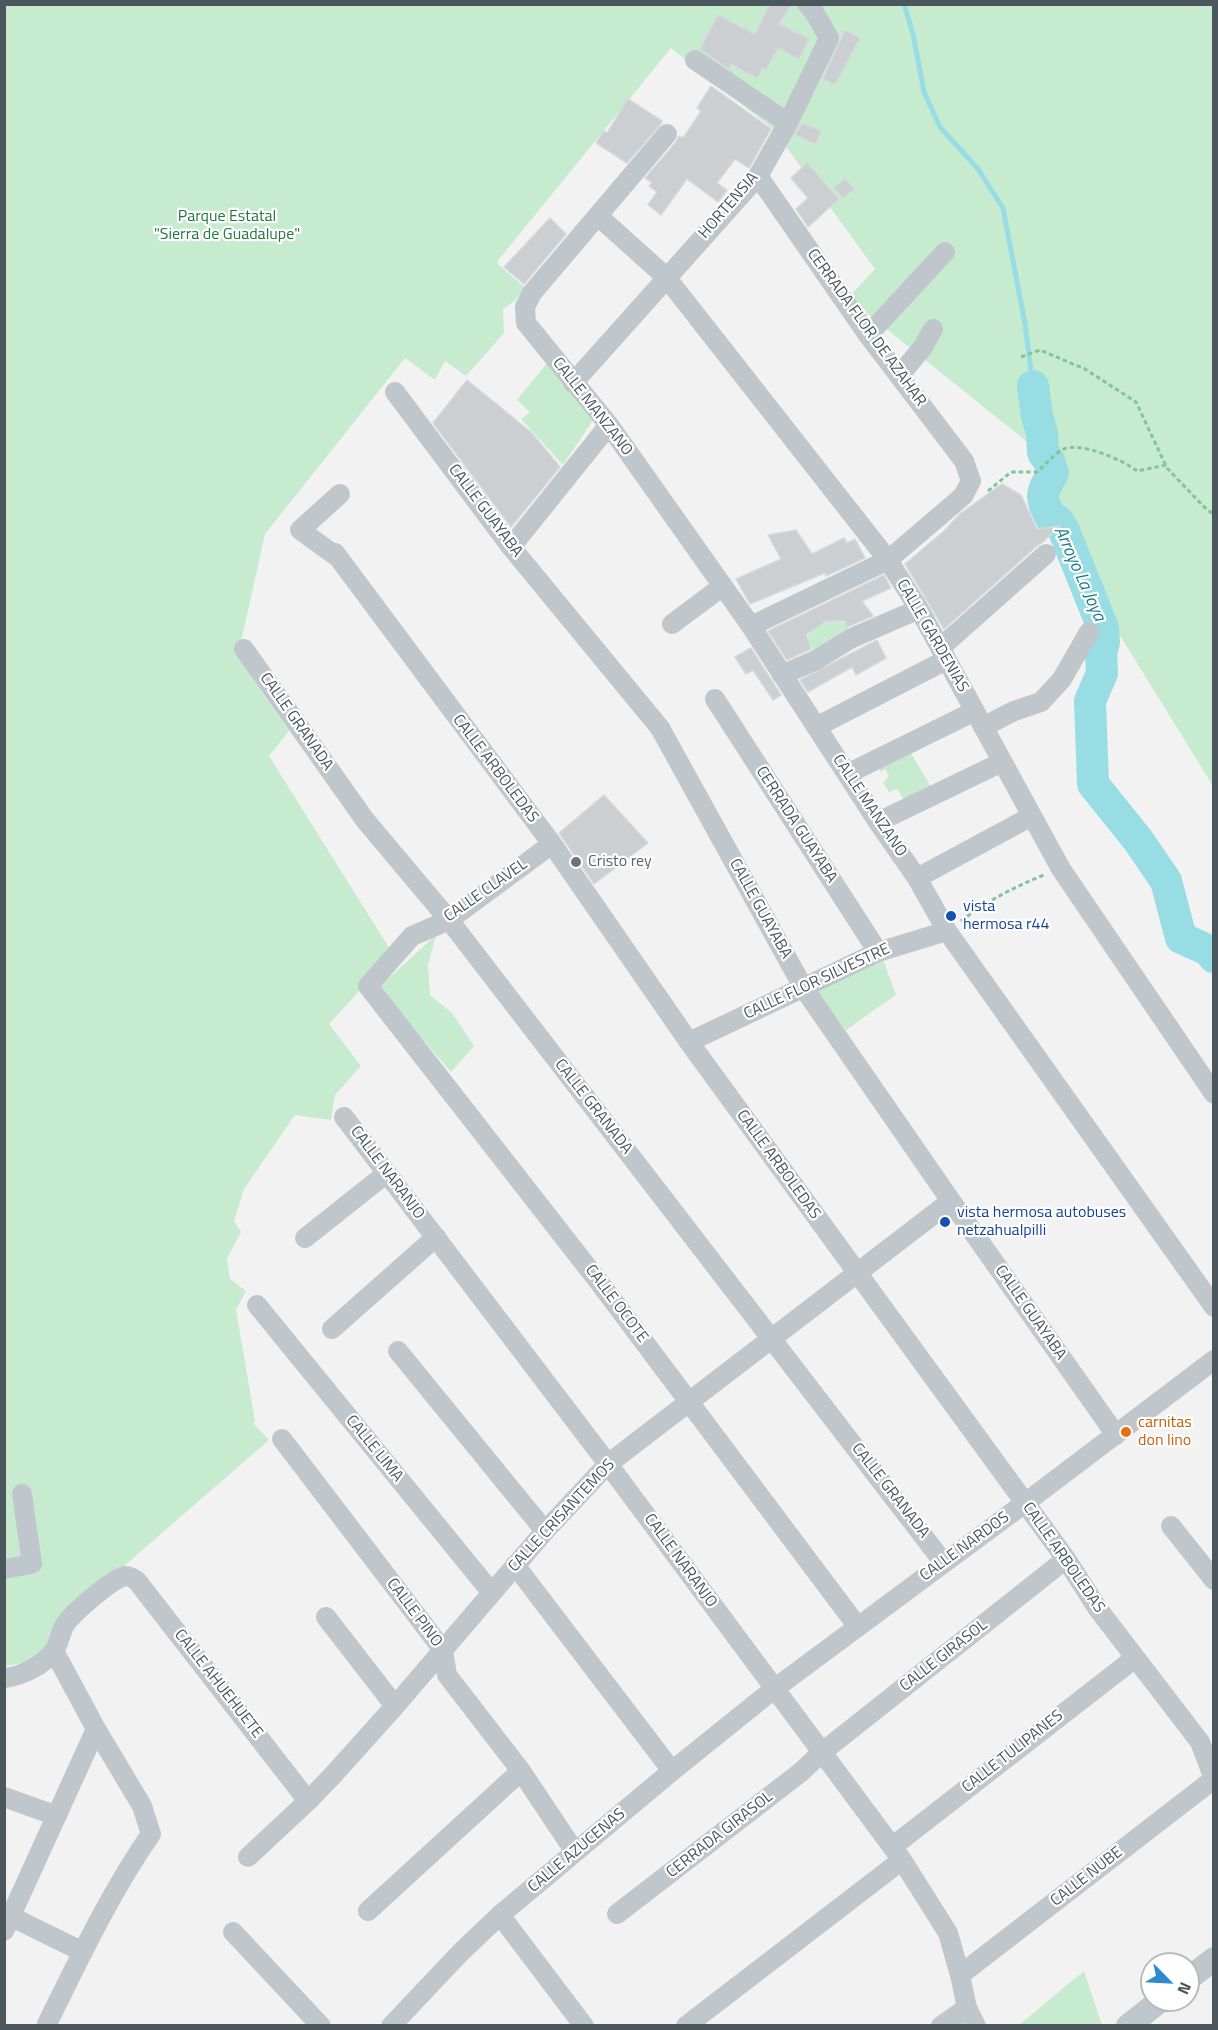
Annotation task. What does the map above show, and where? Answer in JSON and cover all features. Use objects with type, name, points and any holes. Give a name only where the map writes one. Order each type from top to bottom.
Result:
[{"type":"street","name":"HORTENSIA","points":[[573,383],[758,176],[788,123],[829,38],[807,4]]},
{"type":"street","points":[[695,60],[788,123]]},
{"type":"street","points":[[598,216],[667,134]]},
{"type":"street","name":"CERRADA FLOR DE AZAHAR","points":[[758,176],[868,335],[964,460],[979,487]]},
{"type":"street","name":"CALLE GARDENIAS","points":[[598,216],[666,277],[888,560],[919,609],[1061,869],[1214,1094]]},
{"type":"street","name":"CALLE MANZANO","points":[[598,216],[532,293],[525,307],[526,323],[609,425],[751,626],[917,878],[947,931],[1214,1307]]},
{"type":"street","points":[[868,335],[945,252]]},
{"type":"street","points":[[899,376],[933,329]]},
{"type":"street","name":"CALLE GUAYABA","points":[[395,392],[511,547],[660,728],[803,987],[1116,1434]]},
{"type":"street","points":[[511,547],[609,425]]},
{"type":"street","points":[[751,626],[888,560],[963,496],[979,487]]},
{"type":"street","name":"CALLE ARBOLEDAS","points":[[340,494],[300,530],[335,554],[552,844],[689,1042],[856,1274],[1066,1559],[1098,1609],[1200,1742],[1214,1779]]},
{"type":"street","points":[[816,727],[943,654],[1047,554]]},
{"type":"street","points":[[672,624],[723,586]]},
{"type":"street","points":[[782,675],[816,660],[852,638],[919,609]]},
{"type":"street","points":[[847,774],[979,719],[1041,702],[1062,679],[1089,632]]},
{"type":"street","name":"CALLE GRANADA","points":[[244,649],[365,820],[449,920],[945,1563]]},
{"type":"street","name":"CERRADA GUAYABA","points":[[715,699],[878,952]]},
{"type":"street","points":[[878,822],[1002,762]]},
{"type":"street","points":[[917,878],[1032,816]]},
{"type":"street","name":"CALLE CLAVEL","points":[[368,986],[412,936],[449,920],[552,844]]},
{"type":"street","name":"CALLE FLOR SILVESTRE","points":[[689,1042],[878,952],[947,931]]},
{"type":"street","name":"CALLE OCOTE","points":[[368,986],[599,1282],[858,1627]]},
{"type":"street","name":"CALLE NARANJO","points":[[344,1117],[608,1464],[897,1853],[948,1933],[971,2017]]},
{"type":"street","points":[[305,1239],[387,1173]]},
{"type":"street","name":"CALLE CRISANTEMOS","points":[[248,1857],[308,1801],[395,1706],[545,1531],[608,1464],[951,1201]]},
{"type":"street","points":[[332,1329],[436,1237]]},
{"type":"street","name":"CALLE LIMA","points":[[257,1305],[492,1593]]},
{"type":"street","points":[[398,1352],[545,1531]]},
{"type":"street","name":"CALLE NARDOS","points":[[774,1689],[1213,1362]]},
{"type":"street","name":"CALLE PINO","points":[[282,1439],[443,1650],[447,1675],[520,1771],[575,1852]]},
{"type":"street","points":[[4,1569],[32,1564],[22,1494]]},
{"type":"street","points":[[1172,1526],[1214,1580]]},
{"type":"street","name":"CALLE GIRASOL","points":[[821,1753],[1066,1559]]},
{"type":"street","points":[[515,1565],[672,1771]]},
{"type":"street","name":"CALLE AHUEHUETE","points":[[54,1651],[66,1622],[100,1591],[122,1576],[131,1576],[308,1801]]},
{"type":"street","points":[[326,1617],[395,1706]]},
{"type":"street","points":[[4,1678],[17,1677],[44,1662],[54,1651],[96,1729],[142,1806],[152,1834],[133,1861],[47,2024]]},
{"type":"street","name":"CALLE TULIPANES","points":[[686,2025],[1135,1658]]},
{"type":"street","name":"CALLE AZUCENAS","points":[[392,2025],[461,1952],[500,1916],[672,1771],[774,1689]]},
{"type":"street","points":[[83,1952],[7,1920],[96,1729]]},
{"type":"street","name":"CERRADA GIRASOL","points":[[617,1914],[801,1772],[821,1753]]},
{"type":"street","points":[[368,1911],[520,1771]]},
{"type":"street","name":"CALLE NUBE","points":[[960,1974],[1214,1779]]},
{"type":"street","points":[[4,1797],[57,1816]]},
{"type":"street","points":[[500,1916],[584,2025]]},
{"type":"street","points":[[233,1932],[321,2025]]},
{"type":"street","points":[[1200,1970],[1214,1959]]},
{"type":"street","points":[[1128,2025],[1145,2012]]},
{"type":"street","points":[[941,2025],[971,2017]]},
{"type":"path","points":[[1021,357],[1040,350],[1085,369],[1136,402],[1166,465],[1214,514]]},
{"type":"path","points":[[979,487],[1011,472],[1037,472],[1063,448],[1079,446],[1110,455],[1137,471],[1166,465]]},
{"type":"path","points":[[947,931],[980,907],[1016,886],[1061,869]]},
{"type":"green space","name":"Parque Estatal \"Sierra de Guadalupe\"","points":[[5,5],[1213,5],[1213,786],[1116,629],[1105,600],[1031,445],[848,298],[875,269],[774,130],[671,48],[497,263],[525,288],[515,301],[503,309],[504,333],[466,376],[445,361],[435,380],[405,358],[265,534],[240,646],[246,669],[289,731],[269,756],[393,954],[329,1024],[361,1066],[335,1095],[331,1120],[295,1115],[244,1189],[234,1221],[241,1232],[227,1258],[230,1279],[246,1291],[236,1310],[255,1421],[253,1423],[269,1440],[63,1619],[45,1659],[5,1666]]},
{"type":"green space","points":[[547,363],[593,420],[563,465],[521,419],[530,412],[517,400]]},
{"type":"green space","points":[[830,618],[832,621],[846,623],[850,633],[816,657],[807,637],[816,627]]},
{"type":"green space","points":[[906,745],[934,792],[908,805],[897,789],[889,792],[883,783],[889,776],[885,769],[881,772],[878,766]]},
{"type":"green space","points":[[436,935],[428,965],[430,995],[452,1013],[474,1046],[451,1072],[378,988]]},
{"type":"green space","points":[[881,954],[896,995],[846,1030],[813,988]]},
{"type":"green space","points":[[1084,1971],[1102,2025],[1019,2025]]},
{"type":"building","points":[[770,4],[792,4],[779,24],[809,39],[799,59],[778,48],[766,70],[763,68],[757,78],[731,64],[729,69],[700,49],[718,15],[755,34]]},
{"type":"building","points":[[845,30],[860,38],[835,85],[823,79]]},
{"type":"building","points":[[711,86],[771,129],[749,168],[735,159],[717,183],[727,190],[718,202],[687,179],[661,215],[648,205],[657,192],[649,186],[652,183],[645,178],[679,136],[683,138],[701,111],[697,108]]},
{"type":"building","points":[[628,99],[662,121],[627,163],[596,143],[604,131],[607,133]]},
{"type":"building","points":[[802,123],[821,131],[816,144],[795,135]]},
{"type":"building","points":[[807,163],[839,199],[808,227],[796,209],[808,198],[791,178]]},
{"type":"building","points":[[845,179],[854,189],[843,198],[834,188]]},
{"type":"building","points":[[550,218],[566,234],[524,284],[504,267]]},
{"type":"building","points":[[467,380],[532,433],[560,467],[511,527],[433,423]]},
{"type":"building","points":[[1002,484],[1021,495],[1037,529],[1060,526],[944,629],[905,564],[944,531],[961,513]]},
{"type":"building","points":[[796,530],[812,554],[844,538],[847,543],[855,539],[865,558],[826,576],[825,573],[750,604],[736,579],[781,559],[768,535]]},
{"type":"building","points":[[884,575],[891,588],[862,601],[873,616],[847,627],[845,621],[826,621],[806,635],[811,649],[787,660],[768,631]]},
{"type":"building","points":[[877,640],[886,658],[856,675],[852,667],[808,692],[800,680]]},
{"type":"building","points":[[751,648],[781,695],[773,700],[753,670],[746,674],[735,657]]},
{"type":"building","name":"Cristo rey","points":[[604,795],[648,843],[594,884],[559,833]]},
{"type":"waterway","name":"Arroyo La Joya","points":[[904,4],[913,34],[924,92],[940,127],[978,169],[1003,208],[1025,324],[1033,386]]},
{"type":"waterway","name":"Arroyo La Joya","points":[[1033,386],[1042,433],[1043,453],[1053,473],[1044,491],[1043,499],[1051,518],[1058,521],[1064,531],[1103,628],[1102,673],[1090,701],[1093,784],[1138,840],[1166,881],[1181,938],[1208,950],[1214,957]]},
{"type":"place","name":"Cristo rey","points":[[576,862]]},
{"type":"place","name":"vista hermosa r44","points":[[951,916]]},
{"type":"place","name":"vista hermosa autobuses netzahualpilli","points":[[945,1222]]},
{"type":"place","name":"carnitas don lino","points":[[1126,1432]]}]
